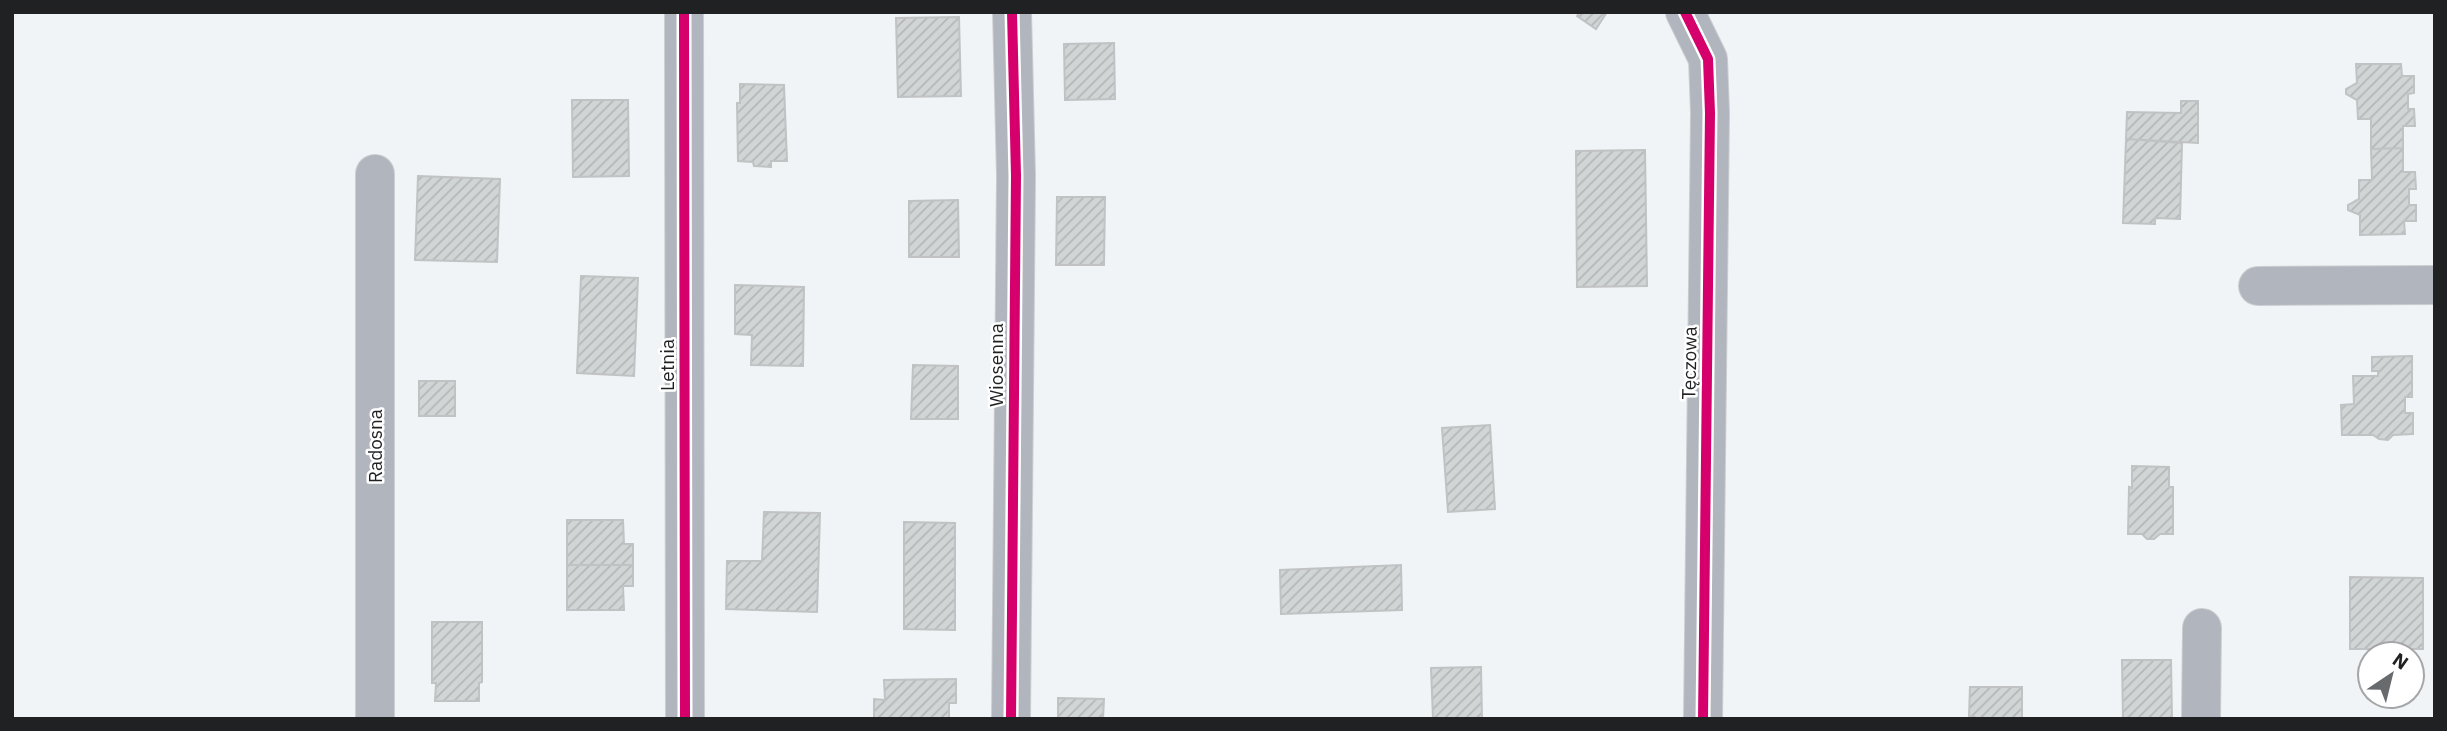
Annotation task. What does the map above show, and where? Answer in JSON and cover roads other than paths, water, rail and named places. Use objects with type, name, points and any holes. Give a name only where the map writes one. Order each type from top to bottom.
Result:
[{"type":"street","name":"Letnia","points":[[684,12],[685,719]]},
{"type":"street","name":"Wiosenna","points":[[1011,719],[1016,176],[1012,12]]},
{"type":"street","name":"Tęczowa","points":[[1685,12],[1707,58],[1710,113],[1703,719]]},
{"type":"street","name":"Radosna","points":[[375,174],[375,719]]},
{"type":"street","points":[[2258,286],[2435,285]]},
{"type":"street","points":[[2201,719],[2202,628]]}]
